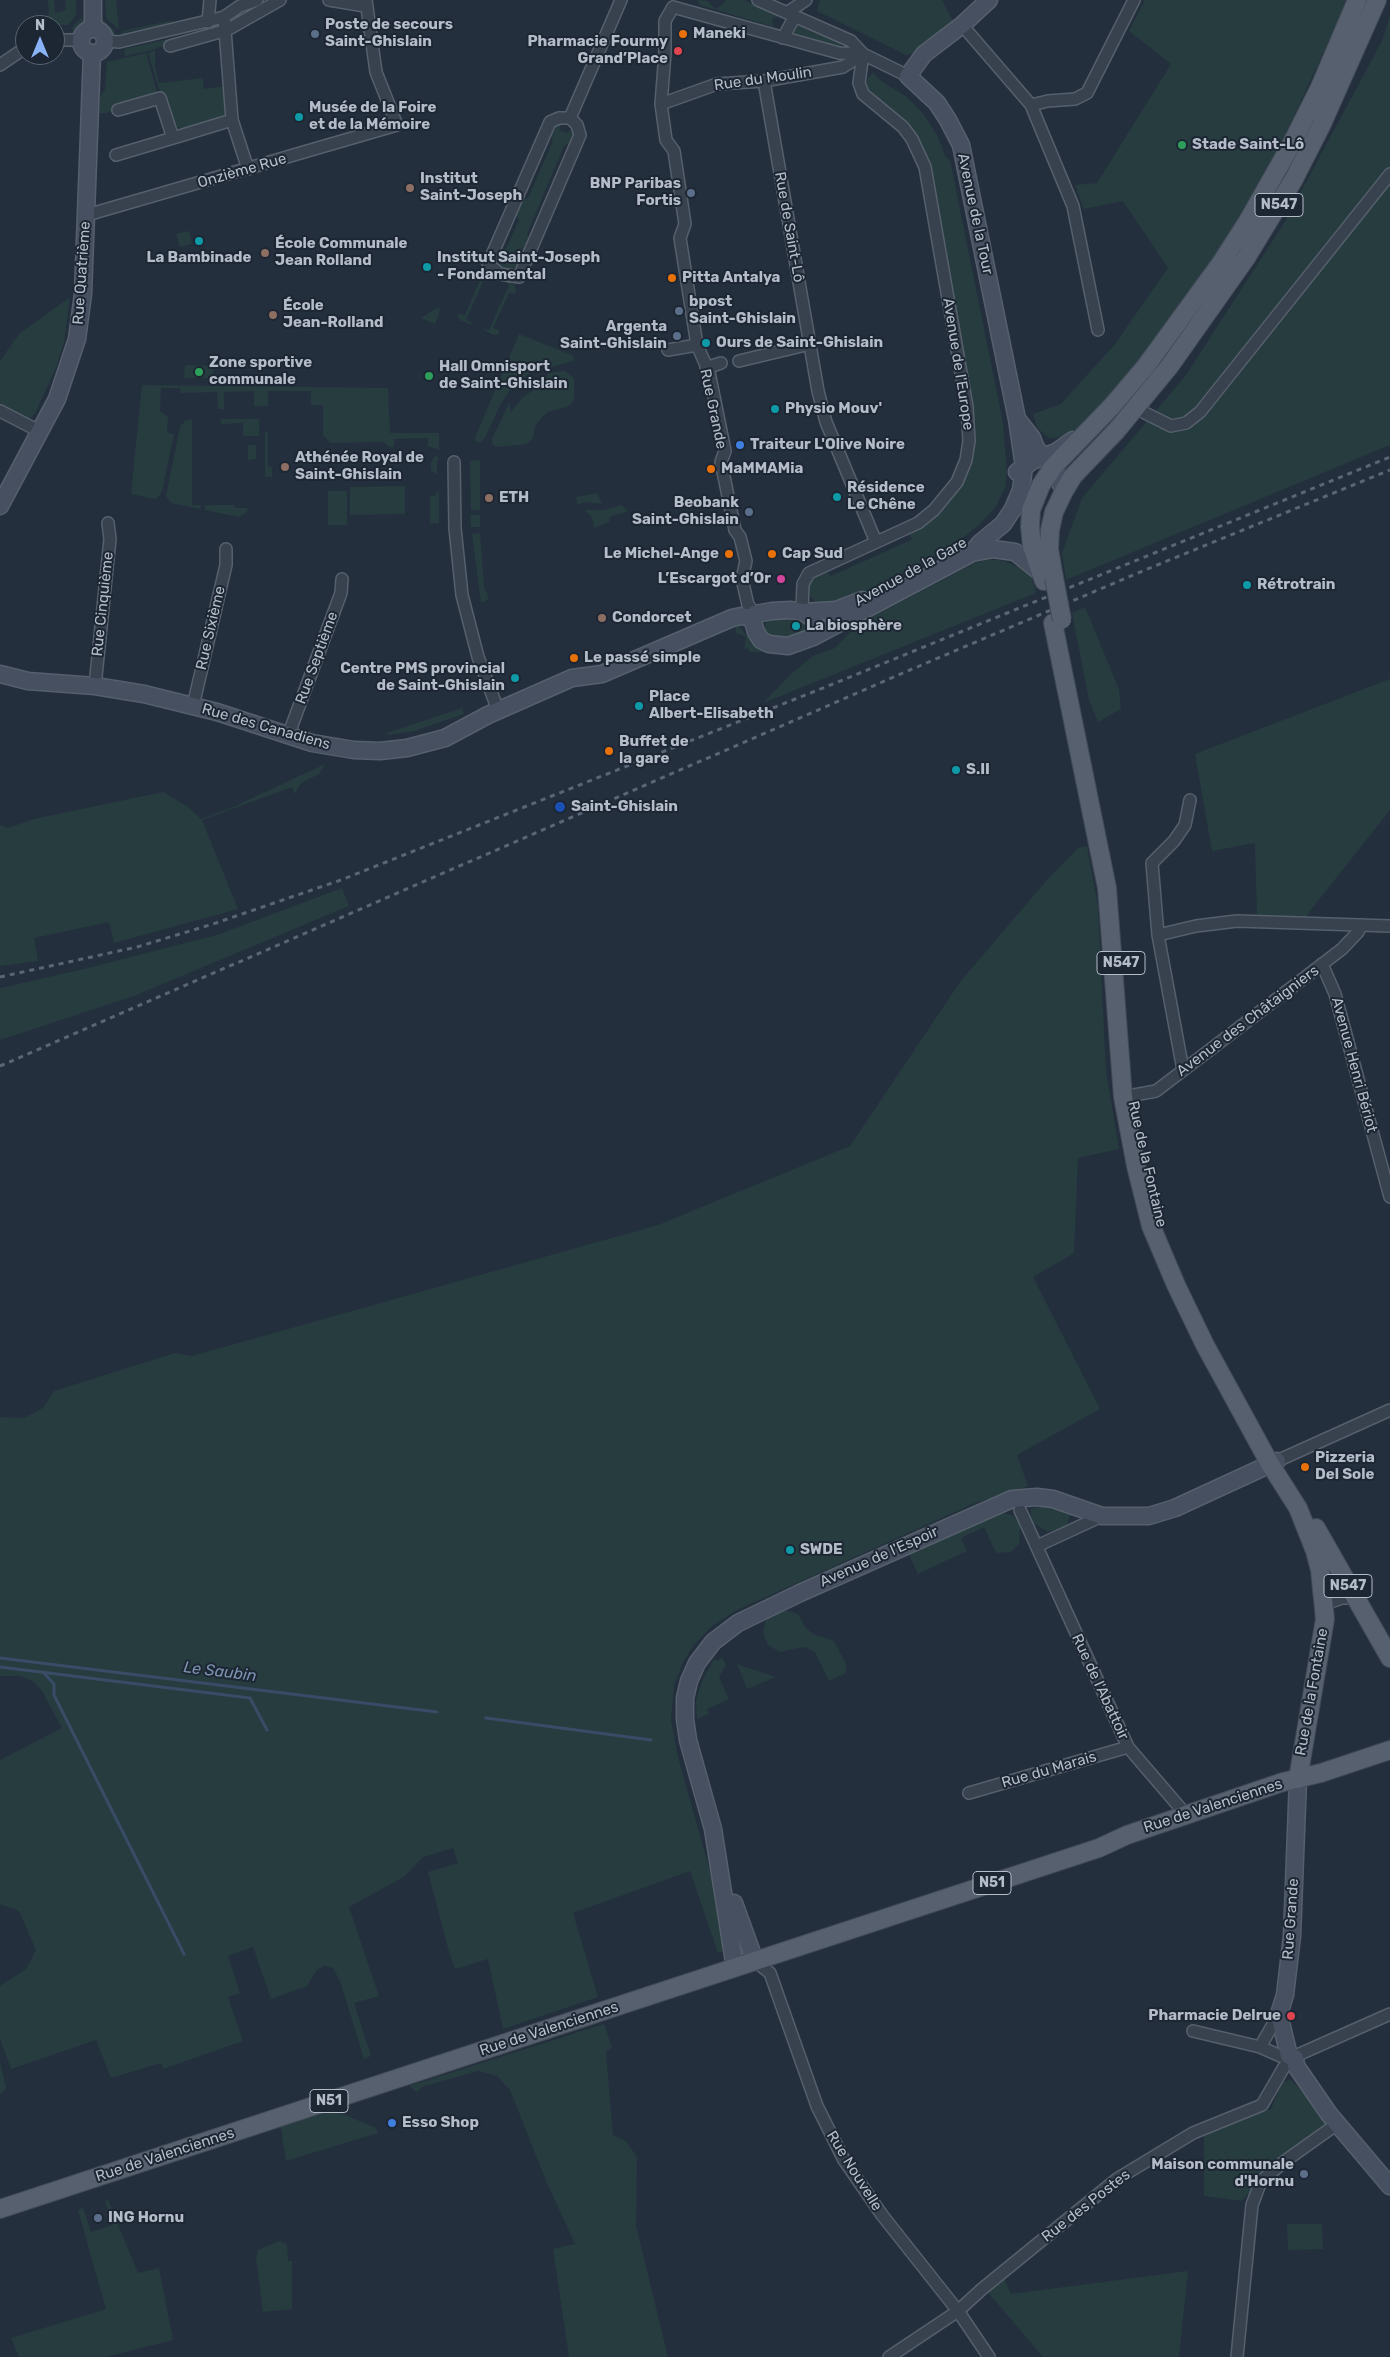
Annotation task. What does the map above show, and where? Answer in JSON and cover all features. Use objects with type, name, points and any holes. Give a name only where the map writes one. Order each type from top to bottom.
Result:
[{"type":"main road","name":"N547","points":[[1046,577],[1032,546],[1030,527],[1031,510],[1049,462],[1092,428],[1160,348],[1248,221],[1320,86],[1357,0]]},
{"type":"main road","name":"N547","points":[[1046,577],[1050,530],[1054,512],[1064,491],[1074,476],[1137,406],[1200,327],[1270,219],[1321,126],[1377,0]]},
{"type":"main road","name":"Rue de la Fontaine","points":[[1046,577],[1058,621],[1116,909],[1127,1096],[1154,1209],[1172,1262],[1207,1335],[1298,1508],[1316,1552],[1325,1604],[1325,1619],[1298,1779]]},
{"type":"main road","name":"Rue de la Fontaine","points":[[1274,1463],[1307,1513],[1355,1598]]},
{"type":"main road","name":"N547","points":[[1355,1598],[1390,1658]]},
{"type":"main road","name":"N51","points":[[1298,1779],[1390,1750]]},
{"type":"main road","name":"Rue de Valenciennes","points":[[0,2209],[1099,1848],[1127,1835],[1298,1779]]},
{"type":"main road","name":"Rue de Valenciennes","points":[[1099,1848],[1131,1843],[1284,1791],[1298,1779]]},
{"type":"street","points":[[93,0],[93,28]]},
{"type":"street","points":[[208,22],[210,0]]},
{"type":"street","points":[[105,41],[119,42],[208,22],[224,17],[241,3],[257,0]]},
{"type":"street","points":[[170,46],[226,30],[280,0]]},
{"type":"street","points":[[329,0],[366,3]]},
{"type":"street","points":[[570,118],[621,0]]},
{"type":"street","name":"Avenue de la Tour","points":[[758,0],[851,42],[863,54],[908,76],[937,103],[952,125],[961,145],[1018,419],[1032,438],[1036,448],[1049,462],[1064,491]]},
{"type":"street","points":[[783,38],[791,14],[806,0]]},
{"type":"street","points":[[908,76],[924,54],[962,25],[988,0]]},
{"type":"street","points":[[1031,105],[1048,101],[1075,99],[1088,93],[1134,0]]},
{"type":"street","name":"Onzième Rue","points":[[87,215],[397,125],[376,72],[366,3]]},
{"type":"street","name":"Avenue de la Tour","points":[[670,3],[783,38],[840,53],[863,54]]},
{"type":"street","name":"Rue Grande","points":[[670,3],[665,21],[665,53],[661,104],[666,140],[674,151],[685,224],[680,238],[697,346],[706,368],[725,451],[721,462],[735,530],[740,537],[746,562],[742,579],[748,605],[753,616]]},
{"type":"street","points":[[224,17],[232,120],[248,169]]},
{"type":"street","points":[[962,25],[1031,105],[1073,206],[1098,330]]},
{"type":"street","points":[[80,40],[84,32],[93,28]]},
{"type":"street","points":[[80,40],[85,50],[92,53],[100,51],[105,41],[102,33],[93,28]]},
{"type":"street","points":[[65,40],[80,40]]},
{"type":"street","name":"Rue Quatrième","points":[[0,506],[56,399],[77,340],[82,304],[87,215],[92,53]]},
{"type":"street","name":"Rue du Moulin","points":[[661,104],[717,84],[764,81],[843,68],[863,54]]},
{"type":"street","name":"Avenue de l'Europe","points":[[802,611],[803,584],[806,576],[918,523],[948,496],[957,482],[966,460],[970,431],[925,167],[912,139],[903,126],[863,94],[859,83],[863,54]]},
{"type":"street","points":[[0,65],[15,55]]},
{"type":"street","name":"Rue de Saint-Lô","points":[[764,81],[810,344],[826,422],[876,542]]},
{"type":"street","points":[[118,110],[160,98],[173,138]]},
{"type":"street","points":[[559,118],[570,118],[578,125],[580,135],[519,277],[500,274],[488,264],[550,122],[559,118]]},
{"type":"street","points":[[116,156],[232,120]]},
{"type":"street","points":[[1137,406],[1145,413],[1171,426],[1186,423],[1200,412],[1390,174]]},
{"type":"street","points":[[739,361],[810,344]]},
{"type":"street","points":[[668,350],[697,346]]},
{"type":"street","points":[[706,368],[721,363]]},
{"type":"street","points":[[0,411],[39,431]]},
{"type":"street","name":"Avenue de la Tour","points":[[1018,419],[1012,434],[1019,471]]},
{"type":"street","points":[[1019,471],[1032,461],[1049,462],[1070,442],[1092,428]]},
{"type":"street","points":[[1032,438],[1054,446],[1070,442]]},
{"type":"street","points":[[454,462],[455,537],[462,595],[478,656],[498,710],[572,678],[602,674],[732,618],[753,616]]},
{"type":"street","name":"Avenue de la Gare","points":[[972,553],[980,543],[998,530],[1008,517],[1017,500],[1022,482],[1019,471]]},
{"type":"street","name":"Avenue de la Gare","points":[[1019,471],[1007,499],[997,515],[960,548],[846,608],[802,611],[780,610],[753,616],[756,632],[761,640],[770,644],[788,646],[813,637],[972,553],[988,550],[1010,551],[1032,546]]},
{"type":"street","name":"Rue Cinquième","points":[[95,686],[110,539],[108,523]]},
{"type":"street","points":[[998,530],[999,540],[1010,551],[1046,577]]},
{"type":"street","points":[[1032,546],[1050,530]]},
{"type":"street","name":"Rue Sixième","points":[[193,706],[226,565],[226,550]]},
{"type":"street","name":"Rue Septième","points":[[288,736],[341,593],[342,579]]},
{"type":"street","points":[[802,611],[813,619],[816,628],[813,637]]},
{"type":"street","name":"Rue des Canadiens","points":[[0,674],[28,681],[95,686],[144,694],[193,706],[312,743],[354,750],[394,750],[445,738],[498,710]]},
{"type":"street","name":"Rue des Canadiens","points":[[0,686],[28,681]]},
{"type":"street","points":[[1183,1070],[1158,935],[1152,863],[1174,841],[1185,826],[1190,800]]},
{"type":"street","points":[[1158,935],[1196,926],[1236,921],[1390,926]]},
{"type":"street","name":"Avenue des Châtaigniers","points":[[1127,1096],[1156,1091],[1353,939],[1361,925]]},
{"type":"street","name":"Avenue Henri Bériot","points":[[1322,964],[1335,994],[1390,1197]]},
{"type":"street","points":[[1274,1463],[1390,1410]]},
{"type":"street","name":"Avenue de l'Espoir","points":[[720,1869],[713,1829],[688,1740],[685,1698],[689,1681],[697,1663],[713,1642],[738,1623],[800,1592],[1012,1499],[1038,1497],[1053,1499],[1102,1516],[1134,1517],[1154,1515],[1175,1508],[1274,1463]]},
{"type":"street","name":"Rue de l'Abattoir","points":[[1020,1510],[1128,1748],[1185,1815]]},
{"type":"street","points":[[1037,1546],[1102,1516]]},
{"type":"street","points":[[1325,1604],[1342,1598],[1355,1598]]},
{"type":"street","name":"Rue du Marais","points":[[970,1793],[1128,1748]]},
{"type":"street","name":"Rue Grande","points":[[1298,1779],[1292,1936],[1285,1995],[1279,2014],[1289,2061],[1337,2124],[1390,2186]]},
{"type":"street","points":[[1151,1836],[1156,1830],[1178,1822],[1185,1815]]},
{"type":"street","points":[[720,1869],[727,1881],[755,1961]]},
{"type":"street","points":[[720,1869],[735,1968]]},
{"type":"street","name":"Rue Nouvelle","points":[[755,1961],[770,1973],[817,2106],[844,2160],[882,2215],[958,2311],[989,2357]]},
{"type":"street","points":[[1260,2047],[1279,2014]]},
{"type":"street","points":[[1193,2031],[1260,2047],[1289,2061],[1390,2014]]},
{"type":"street","name":"Rue des Postes","points":[[889,2357],[900,2354],[958,2311],[982,2289],[1117,2179],[1193,2132],[1262,2105],[1289,2061]]},
{"type":"street","points":[[1238,2357],[1252,2205],[1261,2182],[1285,2161],[1337,2124]]},
{"type":"green space","points":[[48,0],[54,0],[55,13],[66,10],[65,0],[76,0],[76,15],[68,25],[65,25],[65,15],[49,15]]},
{"type":"green space","points":[[105,0],[116,0],[119,28],[106,18]]},
{"type":"green space","points":[[697,0],[708,1],[715,9],[724,3],[725,0],[744,0],[780,16],[773,18],[772,23],[774,27],[700,5]]},
{"type":"green space","points":[[820,0],[942,0],[953,21],[913,53],[906,55],[817,11]]},
{"type":"green space","name":"Stade Saint-Lô","points":[[1145,0],[1348,0],[1259,191],[1233,231],[1145,357],[1086,422],[1065,437],[1049,438],[1038,429],[1033,414],[1061,404],[1115,344],[1168,268],[1123,201],[1084,209],[1075,185],[1097,183],[1171,64],[1129,31]]},
{"type":"green space","points":[[1390,16],[1390,445],[1066,580],[1062,553],[1082,498],[1186,375],[1284,223],[1382,41]]},
{"type":"green space","points":[[80,19],[87,19],[85,24],[72,34],[73,26]]},
{"type":"green space","points":[[98,19],[102,19],[114,30],[116,37],[101,24]]},
{"type":"green space","points":[[174,20],[165,27],[162,25],[127,32],[123,37],[122,31]]},
{"type":"green space","points":[[795,24],[801,24],[841,43],[842,47],[840,49],[794,35],[792,31]]},
{"type":"green space","points":[[203,27],[215,29],[145,52],[125,56],[124,49],[200,32]]},
{"type":"green space","points":[[155,50],[155,66],[159,83],[203,78],[203,89],[225,86],[226,116],[183,129],[176,126],[166,94],[161,95],[148,53]]},
{"type":"green space","points":[[146,53],[158,96],[106,113],[100,113],[100,97],[105,89],[107,62]]},
{"type":"green space","points":[[873,72],[881,81],[907,97],[922,112],[937,135],[946,157],[950,160],[1003,423],[1007,473],[1005,488],[995,508],[979,525],[953,546],[848,602],[818,604],[808,594],[811,578],[825,570],[831,576],[913,539],[907,533],[919,527],[971,457],[926,158],[917,138],[905,122],[868,92],[865,82]]},
{"type":"green space","points":[[558,122],[560,130],[567,133],[575,129],[576,132],[571,148],[569,143],[564,146],[527,234],[531,243],[518,269],[504,271],[496,260],[501,244],[504,249],[507,247],[519,220],[514,211],[520,198],[524,200],[529,196],[553,141],[549,132]]},
{"type":"green space","points":[[189,231],[192,244],[180,247],[176,234]]},
{"type":"green space","points":[[481,271],[494,276],[486,275],[466,320],[472,323],[471,325],[460,320],[457,314],[465,315],[480,280],[474,276]]},
{"type":"green space","points":[[503,280],[515,285],[516,294],[509,293],[493,328],[499,330],[499,334],[493,335],[481,328],[489,330],[509,285]]},
{"type":"green space","points":[[70,297],[64,342],[56,368],[35,413],[30,419],[24,418],[0,405],[0,361],[19,334]]},
{"type":"green space","points":[[438,307],[440,311],[435,324],[421,318]]},
{"type":"green space","points":[[519,334],[574,356],[573,361],[532,372],[513,386],[500,405],[485,438],[480,443],[474,440]]},
{"type":"green space","name":"Zone sportive communale","points":[[185,365],[214,366],[213,378],[184,378]]},
{"type":"green space","points":[[565,371],[574,378],[574,399],[571,404],[548,412],[542,417],[535,426],[533,438],[527,444],[496,447],[493,445],[492,439],[509,403],[511,412],[523,397],[544,383],[548,373]]},
{"type":"green space","points":[[142,385],[388,388],[390,433],[439,433],[439,450],[428,446],[428,438],[394,439],[394,447],[389,447],[384,442],[330,443],[323,435],[323,405],[311,405],[311,391],[268,391],[268,406],[254,406],[254,391],[224,392],[224,409],[218,409],[217,392],[181,393],[180,388],[161,388],[160,411],[168,417],[167,433],[174,434],[162,491],[155,499],[131,494]]},
{"type":"green space","points":[[192,419],[192,505],[201,505],[200,509],[171,503],[166,496],[180,427],[185,421]]},
{"type":"green space","points":[[221,419],[259,419],[259,436],[243,436],[243,423],[221,424]]},
{"type":"green space","points":[[265,432],[268,432],[268,466],[272,467],[272,477],[265,477]]},
{"type":"green space","points":[[248,445],[256,445],[256,459],[248,460]]},
{"type":"green space","points":[[435,456],[439,458],[437,461],[437,475],[431,470],[431,463]]},
{"type":"green space","points":[[480,460],[480,510],[471,510],[470,461]]},
{"type":"green space","points":[[405,486],[405,514],[350,515],[350,487]]},
{"type":"green space","points":[[328,491],[347,491],[347,525],[328,525]]},
{"type":"green space","points":[[436,491],[439,493],[439,523],[430,524],[430,496],[436,496]]},
{"type":"green space","points":[[597,493],[602,504],[585,502],[577,505],[576,497]]},
{"type":"green space","points":[[205,505],[234,505],[235,508],[248,508],[246,513],[238,517],[205,510]]},
{"type":"green space","points":[[621,505],[628,511],[610,517],[609,522],[594,528],[592,517],[585,510],[604,510]]},
{"type":"green space","points":[[470,515],[480,515],[480,527],[471,527]]},
{"type":"green space","points":[[480,533],[484,586],[489,599],[481,603],[472,534]]},
{"type":"green space","points":[[988,559],[1005,561],[1024,570],[1032,578],[1036,593],[763,703],[792,673],[813,656],[835,648],[857,625],[973,564]]},
{"type":"green space","points":[[1085,607],[1119,689],[1121,709],[1098,722],[1089,700],[1072,613]]},
{"type":"green space","points":[[799,617],[806,624],[804,633],[787,638],[773,637],[765,631],[765,624],[768,619]]},
{"type":"green space","points":[[738,625],[762,652],[749,652],[748,648],[744,649],[746,638],[737,634],[735,628]]},
{"type":"green space","points":[[1390,679],[1390,810],[1306,918],[1257,917],[1255,843],[1212,851],[1195,754]]},
{"type":"green space","points":[[462,708],[464,714],[414,731],[387,735],[387,733]]},
{"type":"green space","points":[[325,764],[319,774],[301,783],[295,794],[292,787],[202,820],[238,909],[114,943],[109,922],[34,938],[38,961],[0,966],[0,825],[8,828],[34,819],[163,792],[188,807],[201,819],[233,807]]},
{"type":"green space","points":[[1087,846],[1098,907],[1106,1071],[1119,1149],[1078,1158],[1074,1253],[1033,1277],[1100,1409],[1017,1455],[1028,1486],[975,1503],[737,1610],[712,1626],[694,1645],[683,1662],[674,1685],[671,1720],[678,1757],[716,1893],[724,1951],[718,1953],[690,1871],[573,1913],[598,1997],[503,2029],[488,1959],[455,1969],[449,1952],[428,1872],[458,1863],[453,1848],[423,1857],[404,1877],[349,1907],[379,1996],[354,2003],[371,2056],[364,2059],[340,1981],[333,1968],[324,1966],[317,1970],[307,1986],[271,1999],[253,1947],[228,1956],[240,1993],[228,1997],[243,2041],[163,2069],[161,2063],[111,2078],[96,2040],[11,2069],[0,2039],[0,1986],[26,1969],[36,1950],[19,1911],[0,1904],[0,1760],[62,1728],[42,1691],[34,1682],[21,1676],[0,1676],[0,1417],[24,1418],[43,1408],[54,1391],[175,1353],[192,1356],[658,1225],[850,1146],[960,982],[1046,881],[1078,848]]},
{"type":"green space","points":[[342,888],[349,906],[134,996],[0,1040],[0,988],[217,935]]},
{"type":"green space","points":[[1044,1505],[1067,1511],[1070,1514],[1067,1526],[1056,1531],[1047,1531],[1031,1522],[1031,1509]]},
{"type":"green space","points":[[1001,1512],[1014,1516],[1020,1526],[1019,1544],[1011,1552],[996,1553],[984,1527],[961,1538],[967,1551],[918,1574],[908,1552]]},
{"type":"green space","points":[[784,1610],[798,1614],[805,1627],[813,1634],[834,1641],[846,1664],[846,1673],[829,1681],[815,1652],[804,1647],[780,1652],[768,1645],[763,1633],[766,1619],[771,1614]]},
{"type":"green space","points":[[722,1657],[726,1665],[719,1677],[729,1699],[707,1709],[709,1714],[697,1719],[696,1701],[702,1681],[714,1659],[718,1661]]},
{"type":"green space","points":[[737,1664],[742,1666],[776,1677],[747,1689]]},
{"type":"green space","points":[[604,2024],[612,2048],[606,2052],[613,2135],[626,2141],[637,2157],[636,2225],[668,2357],[569,2357],[553,2249],[575,2244],[546,2181],[510,2090],[497,2076],[478,2071],[422,2087],[417,2092],[409,2086]]},
{"type":"green space","points":[[0,2062],[6,2088],[0,2094]]},
{"type":"green space","points":[[1290,2079],[1333,2122],[1256,2178],[1255,2186],[1242,2201],[1204,2196],[1204,2131],[1271,2109],[1282,2083]]},
{"type":"green space","points":[[333,2100],[336,2111],[376,2128],[378,2133],[286,2161],[279,2117]]},
{"type":"green space","points":[[108,2200],[138,2273],[159,2268],[173,2340],[106,2357],[19,2357],[11,2338],[106,2309],[78,2210],[83,2208],[91,2232],[113,2225],[105,2201]]},
{"type":"green space","points":[[1287,2224],[1322,2224],[1323,2249],[1288,2250]]},
{"type":"green space","points":[[279,2241],[287,2245],[288,2261],[292,2261],[292,2309],[263,2312],[256,2258],[258,2250]]},
{"type":"green space","points":[[1188,2271],[1179,2357],[1043,2357],[987,2291],[1004,2278],[1011,2294]]},
{"type":"waterway","name":"Le Saubin","points":[[0,1658],[437,1712]]},
{"type":"waterway","points":[[0,1667],[250,1698],[267,1730]]},
{"type":"waterway","points":[[43,1672],[54,1684],[54,1695],[184,1954]]},
{"type":"waterway","name":"Le Saubin","points":[[486,1718],[651,1740]]},
{"type":"railway","points":[[0,977],[137,947],[213,924],[341,880],[828,686],[1390,457]]},
{"type":"railway","points":[[0,1066],[910,670],[1145,570],[1390,470]]},
{"type":"place","name":"Poste de secours Saint-Ghislain","points":[[315,34]]},
{"type":"place","name":"Maneki","points":[[683,34]]},
{"type":"place","name":"Pharmacie Fourmy Grand’Place","points":[[678,51]]},
{"type":"place","name":"Musée de la Foire et de la Mémoire","points":[[299,117]]},
{"type":"place","name":"Stade Saint-Lô","points":[[1182,145]]},
{"type":"place","name":"Institut Saint-Joseph","points":[[410,188]]},
{"type":"place","name":"BNP Paribas Fortis","points":[[691,193]]},
{"type":"place","name":"La Bambinade","points":[[199,241]]},
{"type":"place","name":"École Communale Jean Rolland","points":[[265,253]]},
{"type":"place","name":"Institut Saint-Joseph - Fondamental","points":[[427,267]]},
{"type":"place","name":"Pitta Antalya","points":[[672,278]]},
{"type":"place","name":"bpost Saint-Ghislain","points":[[679,311]]},
{"type":"place","name":"École Jean-Rolland","points":[[273,315]]},
{"type":"place","name":"Argenta Saint-Ghislain","points":[[677,336]]},
{"type":"place","name":"Ours de Saint-Ghislain","points":[[706,343]]},
{"type":"place","name":"Zone sportive communale","points":[[199,372]]},
{"type":"place","name":"Hall Omnisport de Saint-Ghislain","points":[[429,376]]},
{"type":"place","name":"Physio Mouv'","points":[[775,409]]},
{"type":"place","name":"Traiteur L'Olive Noire","points":[[740,445]]},
{"type":"place","name":"Athénée Royal de Saint-Ghislain","points":[[285,467]]},
{"type":"place","name":"MaMMAMia","points":[[711,469]]},
{"type":"place","name":"Résidence Le Chêne","points":[[837,497]]},
{"type":"place","name":"ETH","points":[[489,498]]},
{"type":"place","name":"Beobank Saint-Ghislain","points":[[749,512]]},
{"type":"place","name":"Le Michel-Ange","points":[[729,554]]},
{"type":"place","name":"Cap Sud","points":[[772,554]]},
{"type":"place","name":"L’Escargot d’Or","points":[[781,579]]},
{"type":"place","name":"Rétrotrain","points":[[1247,585]]},
{"type":"place","name":"Condorcet","points":[[602,618]]},
{"type":"place","name":"La biosphère","points":[[796,626]]},
{"type":"place","name":"Le passé simple","points":[[574,658]]},
{"type":"place","name":"Centre PMS provincial de Saint-Ghislain","points":[[515,678]]},
{"type":"place","name":"Place Albert-Elisabeth","points":[[639,706]]},
{"type":"place","name":"Buffet de la gare","points":[[609,751]]},
{"type":"place","name":"S.II","points":[[956,770]]},
{"type":"place","name":"Saint-Ghislain","points":[[560,807]]},
{"type":"place","name":"Pizzeria Del Sole","points":[[1305,1467]]},
{"type":"place","name":"SWDE","points":[[790,1550]]},
{"type":"place","name":"Pharmacie Delrue","points":[[1291,2016]]},
{"type":"place","name":"Esso Shop","points":[[392,2123]]},
{"type":"place","name":"Maison communale d'Hornu","points":[[1304,2174]]},
{"type":"place","name":"ING Hornu","points":[[98,2218]]}]
